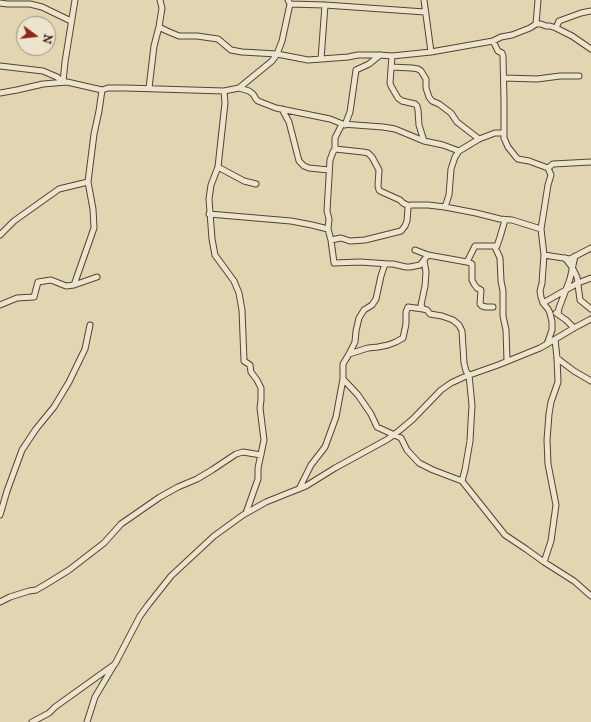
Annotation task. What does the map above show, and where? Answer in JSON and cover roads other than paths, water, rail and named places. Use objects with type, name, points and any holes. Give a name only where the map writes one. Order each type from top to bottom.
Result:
[{"type":"street","points":[[63,82],[75,0]]},
{"type":"street","points":[[149,88],[154,46],[162,8],[160,0]]},
{"type":"street","points":[[424,0],[431,52]]},
{"type":"street","points":[[536,24],[538,0]]},
{"type":"street","points":[[239,88],[272,61],[277,54],[282,41],[289,2],[425,12]]},
{"type":"street","points":[[0,3],[30,4],[42,7],[71,21]]},
{"type":"street","points":[[321,59],[325,5]]},
{"type":"street","points":[[556,28],[559,21],[591,11]]},
{"type":"street","points":[[159,27],[179,36],[197,36],[218,39],[231,50],[277,54],[308,60],[358,55],[392,56],[431,52],[493,41],[530,28],[536,24],[556,28],[572,36],[591,49]]},
{"type":"street","points":[[493,41],[498,51],[502,53],[503,56],[504,138],[508,147],[518,159],[529,161],[548,168],[551,175],[541,228],[544,255],[540,291],[543,303],[550,313],[552,330],[547,344]]},
{"type":"street","points":[[380,55],[369,64],[356,70],[350,112],[345,124],[342,124],[335,138],[336,149],[330,160],[327,211],[329,220],[328,229],[334,263],[360,262],[393,264],[410,267],[420,265],[428,255]]},
{"type":"street","points":[[392,56],[390,83],[392,89],[402,101],[417,106],[419,125],[424,141]]},
{"type":"street","points":[[0,66],[43,71],[57,77],[63,82]]},
{"type":"street","points":[[391,67],[412,68],[421,71],[426,79],[426,88],[429,98],[451,113],[457,122],[479,139]]},
{"type":"street","points":[[504,78],[537,79],[560,76],[579,76]]},
{"type":"street","points":[[0,93],[43,84],[63,82],[102,90],[114,88],[224,90],[239,88],[249,91],[258,101],[282,109],[330,119],[345,124],[395,129],[424,141],[443,145],[459,151]]},
{"type":"street","points":[[74,285],[94,228],[93,209],[88,182],[94,134],[102,90]]},
{"type":"street","points":[[224,90],[225,103],[218,167],[211,185],[209,199],[212,239],[215,255],[234,281],[239,293],[242,310],[244,362],[250,365],[251,372],[261,388],[260,408],[264,440],[258,468],[258,478],[246,514]]},
{"type":"street","points":[[282,109],[289,122],[299,161],[304,166],[309,168],[330,170]]},
{"type":"street","points":[[445,207],[449,195],[451,169],[455,157],[459,151],[479,139],[495,133],[503,133]]},
{"type":"street","points":[[336,149],[368,153],[379,170],[379,190],[409,206],[428,205],[445,207],[505,220],[512,220],[541,228]]},
{"type":"street","points":[[548,168],[553,164],[591,162]]},
{"type":"street","points":[[218,167],[244,181],[256,184]]},
{"type":"street","points":[[0,235],[14,221],[59,189],[88,182]]},
{"type":"street","points":[[331,240],[341,238],[350,242],[365,240],[401,231],[407,221],[409,206]]},
{"type":"street","points":[[210,214],[279,220],[328,229]]},
{"type":"street","points":[[495,247],[500,240],[505,220]]},
{"type":"street","points":[[467,262],[475,246],[495,247]]},
{"type":"street","points":[[495,247],[500,258],[507,361]]},
{"type":"street","points":[[544,255],[570,258],[591,248]]},
{"type":"street","points":[[415,250],[428,255],[472,264],[472,280],[477,288],[481,290],[480,304],[486,307],[493,307]]},
{"type":"street","points":[[558,314],[570,279],[575,256]]},
{"type":"street","points":[[565,258],[577,277],[580,300],[591,309]]},
{"type":"street","points":[[423,309],[421,305],[426,272],[424,260]]},
{"type":"street","points":[[299,489],[311,465],[325,447],[336,417],[343,379],[343,364],[354,342],[359,318],[364,310],[372,305],[376,299],[385,264]]},
{"type":"street","points":[[0,305],[17,298],[34,297],[38,282],[51,280],[66,286],[74,285],[97,277]]},
{"type":"street","points":[[543,303],[578,283],[591,278]]},
{"type":"street","points":[[349,354],[368,348],[388,345],[403,338],[408,307],[427,310],[430,314],[453,320],[459,325],[462,331],[464,363],[469,376],[472,405],[470,441],[462,481]]},
{"type":"street","points":[[548,309],[558,314],[574,328]]},
{"type":"street","points":[[87,722],[95,697],[115,664],[140,616],[171,576],[214,536],[266,502],[306,486],[394,434],[413,419],[441,390],[451,383],[547,344],[591,319]]},
{"type":"street","points":[[0,515],[6,492],[22,450],[36,429],[54,407],[69,382],[85,349],[90,326]]},
{"type":"street","points":[[544,562],[551,541],[556,505],[548,464],[547,440],[552,402],[558,382],[555,339]]},
{"type":"street","points":[[557,358],[574,371],[591,381]]},
{"type":"street","points":[[343,379],[358,395],[377,426],[401,438],[407,450],[419,464],[462,481],[505,535],[574,581],[591,596]]},
{"type":"street","points":[[0,602],[16,595],[36,590],[69,570],[104,543],[121,524],[160,497],[197,479],[236,454],[243,452],[261,455]]},
{"type":"street","points":[[0,491],[6,492]]},
{"type":"street","points":[[32,722],[49,713],[55,707],[115,664]]}]
